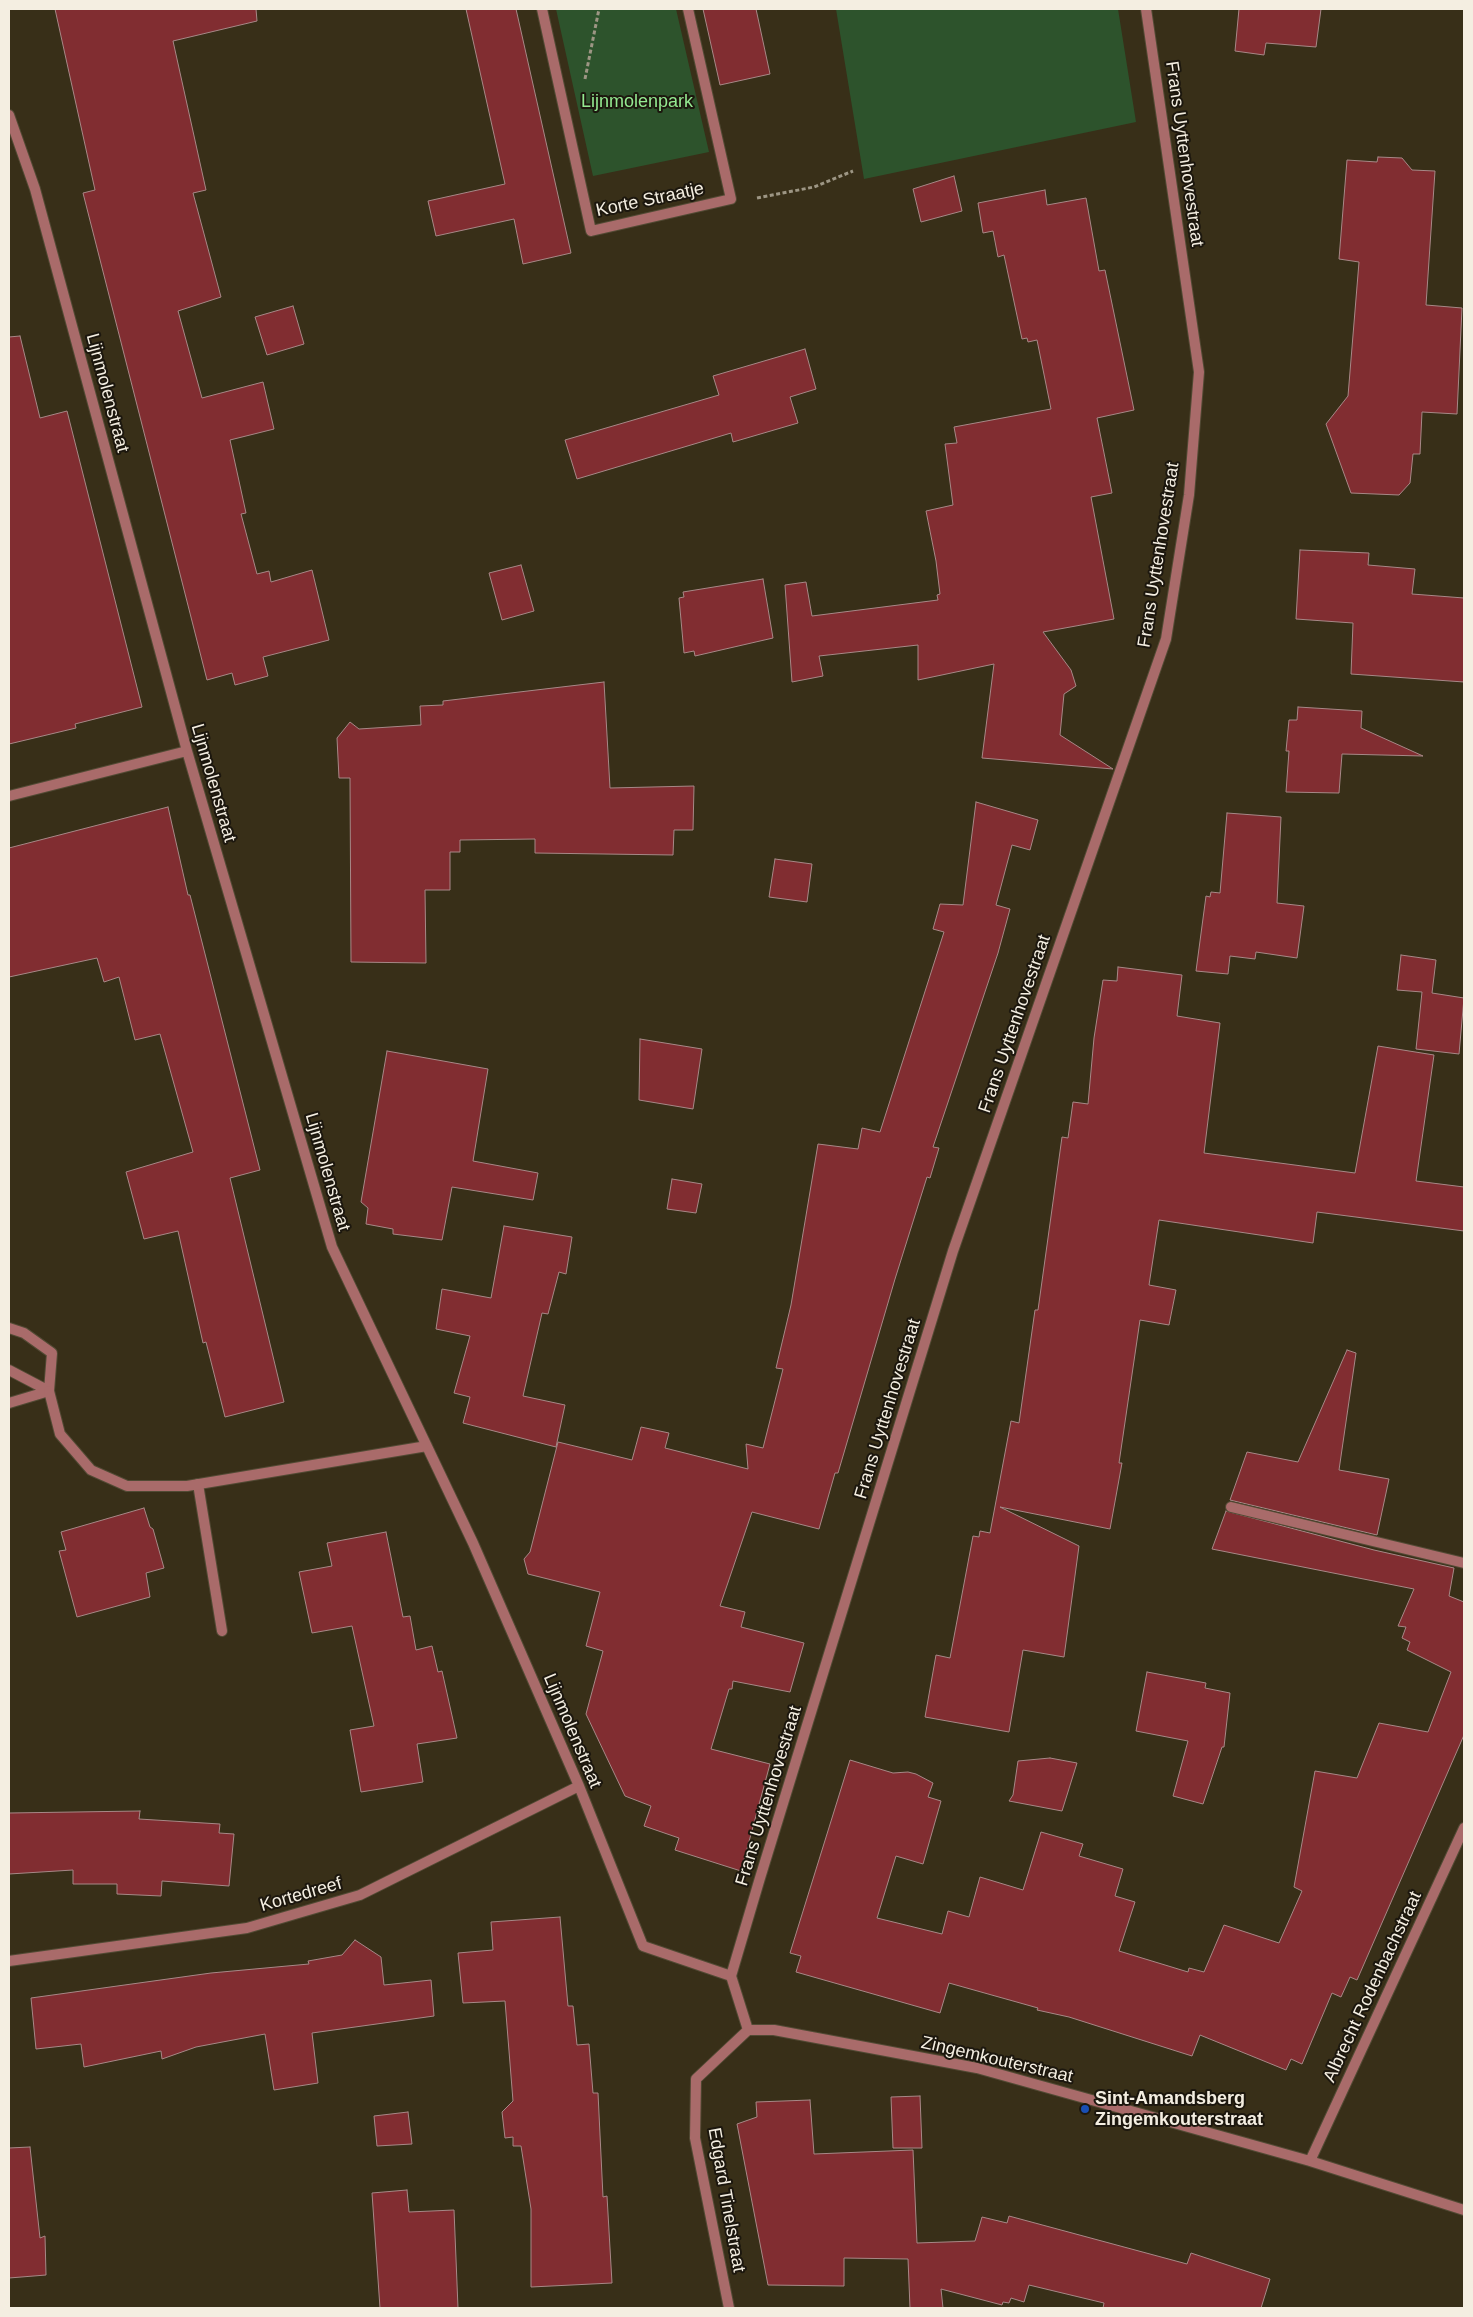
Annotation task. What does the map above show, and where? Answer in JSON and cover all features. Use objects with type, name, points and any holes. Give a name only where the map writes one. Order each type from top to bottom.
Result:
[{"type":"street","name":"Korte Straatje","points":[[542,9],[592,231],[731,199]]},
{"type":"street","points":[[688,9],[731,199]]},
{"type":"street","name":"Frans Uyttenhovestraat","points":[[731,1976],[953,1251],[1166,639],[1189,495],[1199,372],[1146,9]]},
{"type":"street","name":"Lijnmolenstraat","points":[[9,115],[35,188],[187,751],[332,1247],[473,1543],[579,1786],[643,1946],[731,1976]]},
{"type":"street","points":[[9,796],[187,751]]},
{"type":"street","points":[[9,1328],[24,1334],[52,1353],[49,1391],[60,1434],[91,1470],[127,1486],[187,1486],[427,1446]]},
{"type":"street","points":[[9,1370],[49,1391]]},
{"type":"street","points":[[9,1403],[49,1391]]},
{"type":"street","points":[[198,1484],[222,1631]]},
{"type":"street","points":[[1231,1507],[1464,1563]]},
{"type":"street","name":"Kortedreef","points":[[9,1961],[247,1928],[360,1895],[579,1786]]},
{"type":"street","name":"Albrecht Rodenbachstraat","points":[[1310,2161],[1464,1828]]},
{"type":"street","points":[[731,1976],[748,2030]]},
{"type":"street","name":"Zingemkouterstraat","points":[[748,2030],[774,2030],[977,2068],[1310,2161],[1464,2210]]},
{"type":"street","name":"Edgard Tinelstraat","points":[[729,2308],[695,2138],[696,2079],[748,2030]]},
{"type":"path","points":[[731,199],[765,198],[804,189],[853,171]]},
{"type":"green space","name":"Lijnmolenpark","points":[[556,9],[676,9],[709,152],[593,176]]},
{"type":"green space","points":[[836,9],[1118,9],[1136,122],[864,179]]},
{"type":"building","points":[[55,9],[256,9],[257,21],[173,41],[206,190],[193,193],[221,297],[178,311],[202,398],[263,382],[274,429],[230,440],[246,513],[241,514],[257,574],[269,571],[271,582],[312,570],[329,640],[263,657],[268,676],[235,685],[232,673],[207,680],[83,193],[95,190]]},
{"type":"building","points":[[466,9],[516,9],[571,253],[523,264],[514,219],[436,236],[428,201],[505,184]]},
{"type":"building","points":[[703,9],[756,9],[770,74],[720,85]]},
{"type":"building","points":[[1239,9],[1321,9],[1316,47],[1266,43],[1264,55],[1235,51]]},
{"type":"building","points":[[1378,157],[1402,158],[1412,170],[1435,171],[1426,305],[1462,308],[1457,414],[1422,412],[1420,454],[1413,454],[1410,483],[1399,495],[1351,493],[1326,424],[1348,396],[1359,262],[1339,259],[1347,160],[1377,162]]},
{"type":"building","points":[[954,176],[962,211],[921,222],[913,189]]},
{"type":"building","points":[[1045,190],[1047,205],[1086,198],[1099,271],[1105,270],[1134,410],[1097,418],[1112,493],[1091,497],[1114,619],[1043,632],[1071,670],[1076,686],[1064,694],[1060,735],[1113,769],[982,758],[994,664],[918,680],[918,645],[819,656],[823,676],[792,682],[785,585],[806,582],[812,616],[938,600],[937,595],[940,594],[936,561],[926,511],[953,505],[945,444],[957,443],[954,427],[1051,409],[1037,340],[1028,342],[1027,338],[1022,339],[1004,255],[998,257],[993,231],[983,233],[978,203]]},
{"type":"building","points":[[293,306],[304,344],[267,355],[255,317]]},
{"type":"building","points":[[20,336],[40,418],[67,411],[142,707],[75,724],[76,728],[9,744],[9,337]]},
{"type":"building","points":[[805,349],[816,389],[790,397],[798,423],[733,442],[731,433],[577,479],[565,440],[719,395],[713,376]]},
{"type":"building","points":[[1300,550],[1369,553],[1368,565],[1415,569],[1412,594],[1464,598],[1464,682],[1351,674],[1353,623],[1296,619]]},
{"type":"building","points":[[521,565],[534,611],[502,620],[489,573]]},
{"type":"building","points":[[763,579],[773,638],[695,656],[694,651],[684,653],[679,598],[684,597],[683,592]]},
{"type":"building","points":[[604,682],[610,788],[694,786],[693,830],[674,830],[673,855],[535,853],[535,839],[460,840],[460,852],[450,852],[450,890],[425,890],[426,963],[351,962],[350,778],[339,778],[337,738],[350,722],[359,729],[421,725],[420,706],[443,705],[443,701]]},
{"type":"building","points":[[1298,707],[1362,711],[1361,728],[1423,756],[1342,754],[1339,793],[1286,792],[1289,751],[1286,751],[1289,720],[1297,720]]},
{"type":"building","points":[[976,802],[1038,820],[1030,850],[1012,845],[996,905],[1010,909],[998,953],[933,1147],[939,1148],[930,1178],[927,1177],[895,1279],[838,1473],[835,1473],[819,1529],[752,1512],[720,1606],[745,1612],[741,1627],[804,1643],[790,1692],[733,1681],[732,1689],[729,1689],[711,1749],[770,1764],[741,1871],[675,1850],[679,1838],[644,1826],[651,1806],[625,1796],[586,1714],[603,1651],[586,1646],[600,1592],[528,1574],[524,1559],[530,1552],[558,1442],[632,1460],[641,1427],[669,1433],[665,1448],[748,1469],[746,1444],[763,1448],[783,1369],[776,1368],[791,1305],[818,1144],[858,1149],[862,1128],[880,1132],[944,932],[933,929],[940,904],[963,905]]},
{"type":"building","points":[[168,807],[188,895],[190,895],[260,1170],[230,1178],[284,1402],[225,1417],[206,1342],[203,1343],[178,1231],[144,1239],[126,1172],[193,1152],[160,1034],[135,1040],[119,977],[104,982],[97,958],[9,977],[9,848]]},
{"type":"building","points":[[1227,813],[1281,817],[1277,903],[1304,906],[1297,958],[1256,952],[1255,959],[1230,956],[1228,974],[1196,971],[1206,896],[1210,897],[1211,892],[1220,893]]},
{"type":"building","points":[[775,859],[812,864],[807,902],[769,897]]},
{"type":"building","points":[[1401,955],[1436,960],[1432,993],[1464,998],[1459,1054],[1416,1049],[1422,992],[1397,990]]},
{"type":"building","points":[[1118,967],[1182,975],[1177,1016],[1220,1023],[1204,1153],[1355,1173],[1378,1046],[1434,1055],[1416,1181],[1464,1187],[1464,1231],[1317,1212],[1313,1243],[1159,1220],[1149,1285],[1176,1290],[1169,1325],[1140,1320],[1119,1463],[1122,1463],[1110,1529],[1000,1507],[1079,1546],[1064,1657],[1023,1650],[1009,1732],[925,1717],[936,1655],[950,1658],[973,1536],[979,1537],[980,1531],[990,1533],[1011,1421],[1019,1423],[1035,1310],[1038,1310],[1062,1137],[1068,1138],[1073,1102],[1088,1104],[1094,1038],[1103,980],[1117,981]]},
{"type":"building","points":[[640,1039],[702,1049],[693,1109],[639,1100]]},
{"type":"building","points":[[387,1051],[488,1069],[473,1161],[538,1173],[533,1200],[452,1187],[442,1240],[393,1234],[393,1229],[366,1224],[368,1208],[361,1202]]},
{"type":"building","points":[[672,1179],[702,1184],[696,1213],[667,1209]]},
{"type":"building","points":[[504,1226],[572,1237],[566,1274],[559,1272],[548,1314],[542,1313],[523,1396],[565,1405],[556,1447],[463,1423],[470,1397],[454,1393],[470,1336],[436,1329],[442,1289],[491,1298]]},
{"type":"building","points":[[1347,1350],[1356,1353],[1339,1470],[1389,1479],[1377,1535],[1230,1500],[1247,1452],[1298,1462]]},
{"type":"building","points":[[144,1508],[150,1527],[153,1529],[164,1568],[146,1573],[150,1597],[77,1617],[59,1551],[66,1550],[61,1532]]},
{"type":"building","points":[[1226,1511],[1374,1550],[1454,1568],[1449,1596],[1464,1602],[1464,1735],[1357,1980],[1350,1977],[1341,1997],[1332,1993],[1302,2064],[1291,2059],[1286,2070],[1200,2035],[1192,2056],[1069,2017],[1037,2010],[1038,2008],[949,1983],[940,2013],[796,1972],[801,1956],[790,1953],[850,1760],[893,1773],[908,1772],[916,1774],[933,1783],[928,1797],[941,1801],[923,1864],[896,1856],[877,1918],[942,1934],[948,1911],[969,1917],[980,1877],[1023,1890],[1041,1832],[1083,1844],[1079,1856],[1123,1869],[1115,1896],[1135,1902],[1119,1951],[1188,1972],[1189,1968],[1204,1972],[1224,1925],[1279,1943],[1302,1891],[1294,1887],[1315,1771],[1357,1778],[1379,1723],[1428,1732],[1451,1672],[1407,1650],[1410,1642],[1402,1638],[1406,1627],[1398,1626],[1414,1589],[1212,1549]]},
{"type":"building","points":[[386,1532],[403,1617],[410,1616],[416,1650],[432,1646],[438,1672],[442,1671],[457,1738],[417,1744],[423,1782],[361,1792],[350,1730],[374,1726],[352,1626],[312,1633],[299,1572],[332,1566],[327,1543]]},
{"type":"building","points":[[1147,1672],[1206,1683],[1205,1688],[1230,1693],[1224,1747],[1222,1747],[1203,1804],[1173,1796],[1188,1741],[1136,1731]]},
{"type":"building","points":[[1050,1758],[1077,1763],[1062,1811],[1009,1801],[1013,1795],[1018,1761]]},
{"type":"building","points":[[140,1811],[139,1819],[220,1824],[219,1833],[234,1834],[229,1886],[162,1881],[161,1896],[117,1894],[117,1884],[73,1884],[73,1870],[9,1874],[9,1813]]},
{"type":"building","points":[[560,1917],[568,2006],[573,2006],[577,2045],[589,2044],[593,2093],[598,2093],[603,2197],[607,2196],[612,2283],[531,2287],[531,2209],[521,2146],[513,2146],[513,2137],[505,2138],[502,2112],[513,2101],[505,2001],[463,2003],[458,1953],[493,1950],[491,1922]]},
{"type":"building","points":[[355,1940],[381,1957],[384,1985],[431,1980],[434,2016],[312,2033],[318,2083],[274,2090],[265,2034],[196,2047],[162,2059],[161,2051],[84,2067],[81,2044],[36,2049],[31,1998],[211,1973],[309,1964],[308,1961],[342,1955]]},
{"type":"building","points":[[920,2096],[922,2148],[893,2148],[891,2097]]},
{"type":"building","points":[[810,2100],[814,2154],[913,2150],[917,2243],[975,2241],[982,2217],[1007,2223],[1009,2216],[1187,2264],[1191,2253],[1270,2279],[1261,2308],[1103,2308],[1104,2303],[1029,2285],[1024,2302],[1011,2298],[1009,2303],[1003,2302],[1002,2305],[941,2289],[943,2308],[910,2308],[908,2259],[844,2258],[844,2286],[768,2285],[737,2124],[757,2117],[756,2102]]},
{"type":"building","points":[[408,2112],[412,2144],[377,2146],[374,2116]]},
{"type":"building","points":[[30,2147],[40,2238],[45,2236],[46,2275],[9,2278],[9,2148]]},
{"type":"building","points":[[407,2190],[409,2212],[454,2210],[458,2308],[380,2308],[372,2193]]},
{"type":"place","name":"Sint-Amandsberg Zingemkouterstraat","points":[[1085,2109]]}]
